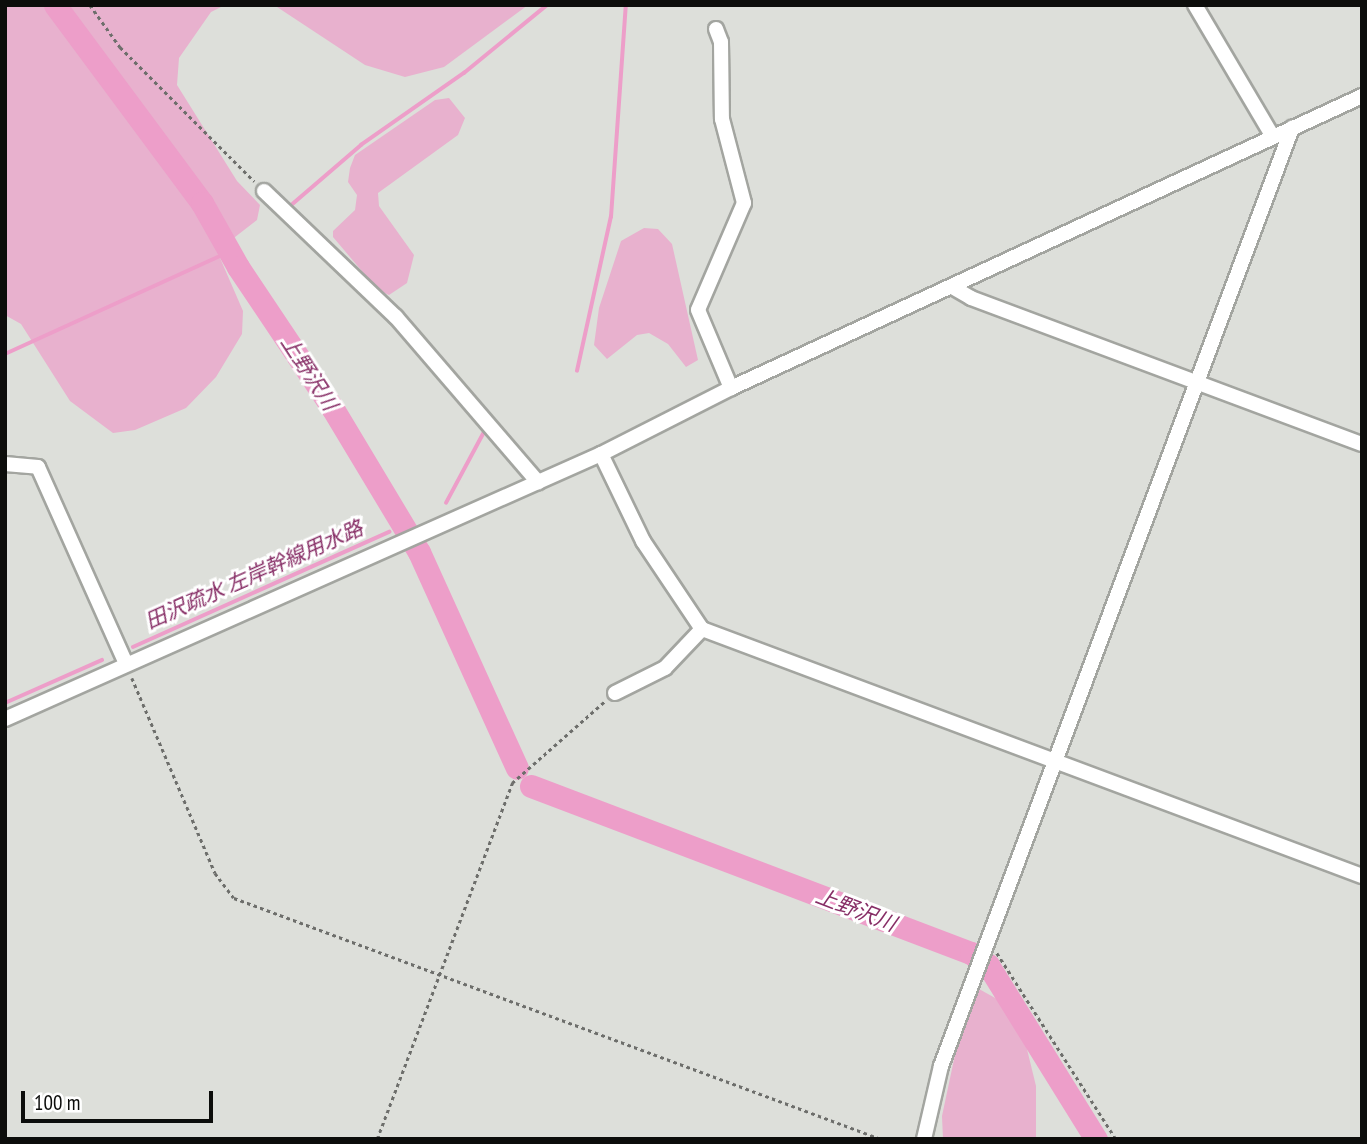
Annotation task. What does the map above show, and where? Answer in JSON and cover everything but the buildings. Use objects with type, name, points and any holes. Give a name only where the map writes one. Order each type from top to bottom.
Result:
[{"type":"street","points":[[1195,5],[1273,136]]},
{"type":"street","points":[[716,29],[721,52],[722,119],[744,203],[698,310],[731,388]]},
{"type":"street","points":[[5,719],[601,454],[731,388],[954,288],[1362,96]]},
{"type":"street","points":[[924,1139],[940,1066],[1292,128]]},
{"type":"street","points":[[264,191],[396,317],[538,482]]},
{"type":"street","points":[[954,288],[971,298],[1362,444]]},
{"type":"street","points":[[601,454],[643,541],[702,629],[891,698],[924,716],[1056,759],[1362,876]]},
{"type":"street","points":[[5,464],[38,467],[125,664]]},
{"type":"street","points":[[615,693],[664,668],[702,629]]},
{"type":"path","points":[[90,5],[120,47],[264,191]]},
{"type":"path","points":[[125,664],[223,889],[234,898],[881,1139]]},
{"type":"path","points":[[377,1139],[512,783],[615,693]]},
{"type":"path","points":[[986,944],[1116,1139]]},
{"type":"shaded area","points":[[5,5],[225,5],[211,12],[179,58],[177,85],[237,181],[260,205],[257,220],[217,251],[243,311],[242,334],[216,377],[186,408],[135,430],[113,433],[70,401],[21,324],[5,315]]},
{"type":"shaded area","points":[[274,5],[528,5],[444,67],[405,77],[365,65]]},
{"type":"shaded area","points":[[449,98],[465,118],[458,135],[378,193],[379,206],[414,255],[407,283],[389,295],[378,290],[333,237],[333,231],[355,210],[357,195],[348,182],[350,168],[355,155],[435,100]]},
{"type":"shaded area","points":[[644,228],[658,229],[672,244],[698,360],[686,367],[668,344],[649,333],[637,335],[607,359],[594,345],[599,308],[621,241]]},
{"type":"shaded area","points":[[979,989],[997,999],[1024,1037],[1036,1086],[1036,1139],[943,1139],[942,1116],[959,1036]]},
{"type":"waterway","name":"上野沢川","points":[[55,5],[202,203],[238,267],[333,409],[419,552],[517,768]]},
{"type":"waterway","points":[[289,207],[361,145],[464,73],[547,5]]},
{"type":"waterway","name":"田沢疏水 左岸幹線用水路","points":[[577,371],[611,217],[626,5]]},
{"type":"waterway","points":[[5,354],[218,257]]},
{"type":"waterway","name":"田沢疏水 左岸幹線用水路","points":[[446,503],[484,432]]},
{"type":"waterway","name":"田沢疏水 左岸幹線用水路","points":[[133,647],[389,532]]},
{"type":"waterway","name":"田沢疏水 左岸幹線用水路","points":[[5,703],[102,660]]},
{"type":"waterway","name":"上野沢川","points":[[531,786],[971,953],[988,965],[1096,1139]]}]
